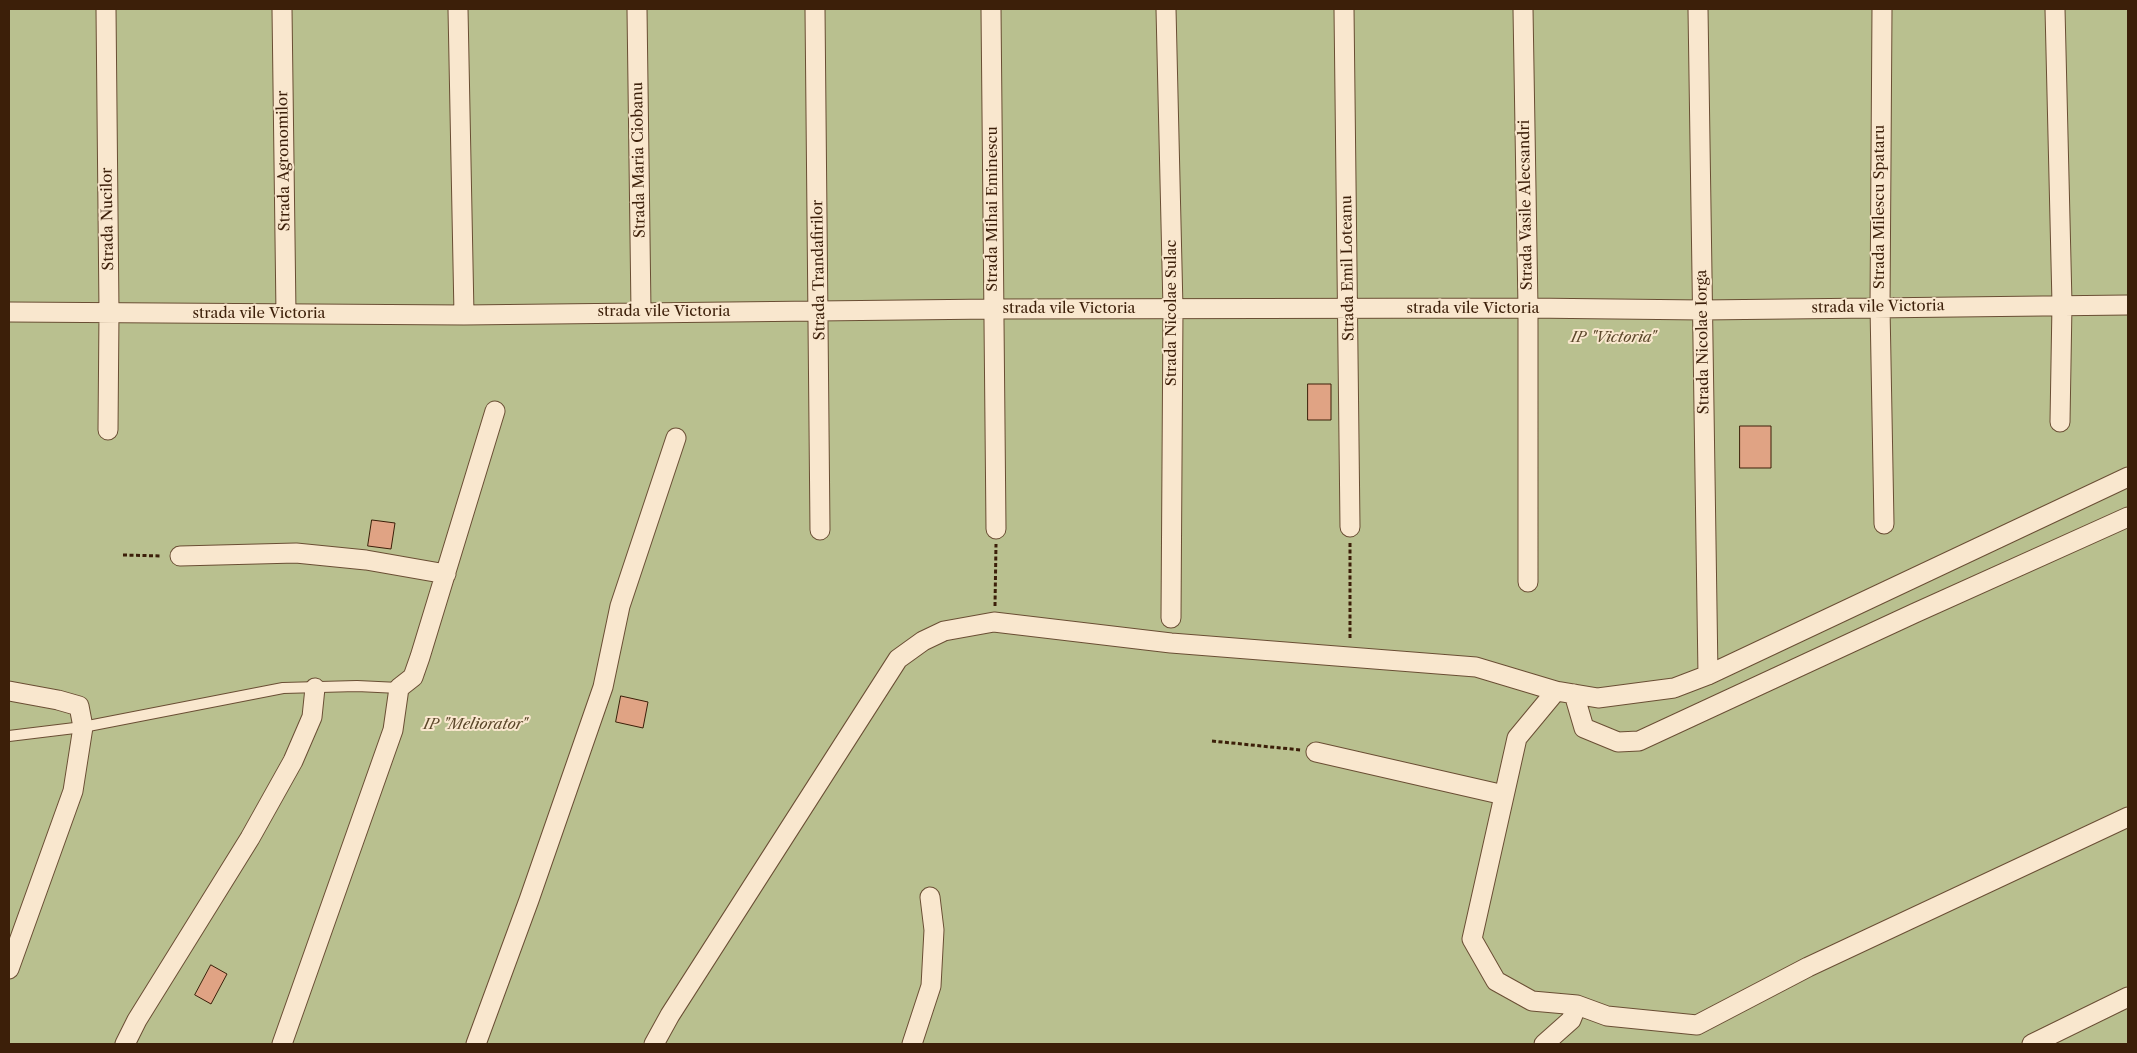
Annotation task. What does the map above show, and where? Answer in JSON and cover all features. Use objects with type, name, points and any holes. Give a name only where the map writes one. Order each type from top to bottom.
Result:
[{"type":"street","name":"Strada Nucilor","points":[[106,9],[110,312],[108,430]]},
{"type":"street","name":"Strada Agronomilor","points":[[282,9],[286,314]]},
{"type":"street","points":[[458,9],[464,315]]},
{"type":"street","name":"Strada Maria Ciobanu","points":[[637,9],[641,312]]},
{"type":"street","name":"Strada Trandafirilor","points":[[815,9],[820,312],[820,530]]},
{"type":"street","name":"Strada Mihai Eminescu","points":[[991,9],[996,529]]},
{"type":"street","name":"Strada Nicolae Sulac","points":[[1166,9],[1173,309],[1172,618]]},
{"type":"street","name":"Strada Emil Loteanu","points":[[1344,9],[1349,310],[1350,528]]},
{"type":"street","name":"Strada Vasile Alecsandri","points":[[1523,9],[1528,308],[1528,582]]},
{"type":"street","name":"Strada Nicolae Iorga","points":[[1698,9],[1708,675]]},
{"type":"street","name":"Strada Milescu Spataru","points":[[1882,9],[1880,307],[1884,524]]},
{"type":"street","points":[[2055,9],[2062,304],[2060,422]]},
{"type":"street","name":"strada vile Victoria","points":[[9,312],[464,315],[994,309],[1349,310],[1528,308],[1702,310],[2062,304],[2128,305]]},
{"type":"street","points":[[282,1044],[393,730],[399,688],[412,677],[446,574],[495,411]]},
{"type":"street","points":[[476,1044],[529,900],[603,686],[620,606],[676,438]]},
{"type":"street","points":[[654,1044],[670,1015],[898,659],[923,641],[944,631],[994,622],[1171,643],[1476,667],[1565,693],[1598,698],[1665,690],[1708,675],[2128,477]]},
{"type":"street","points":[[1565,693],[1584,728],[1618,742],[1639,741],[1915,613],[2128,518]]},
{"type":"street","points":[[180,556],[296,553],[366,560],[446,574]]},
{"type":"street","points":[[125,1044],[137,1020],[250,838],[293,762],[312,717],[315,688]]},
{"type":"street","points":[[9,691],[79,706],[83,727],[73,791],[9,969]]},
{"type":"street","points":[[1565,693],[1517,738],[1472,939],[1496,981],[1532,1001],[1576,1006],[1606,1016],[1697,1025],[1808,967],[2128,817]]},
{"type":"street","points":[[1316,752],[1504,795]]},
{"type":"street","points":[[912,1044],[931,986],[934,930],[930,897]]},
{"type":"street","points":[[2032,1044],[2128,997]]},
{"type":"street","points":[[1544,1044],[1571,1020],[1576,1006]]},
{"type":"lane","points":[[9,736],[83,727],[284,688],[357,686],[399,688]]},
{"type":"path","points":[[1350,528],[1350,657]]},
{"type":"path","points":[[994,622],[996,529]]},
{"type":"path","points":[[123,556],[180,556]]},
{"type":"path","points":[[1212,741],[1316,752]]},
{"type":"green space","points":[[9,9],[2128,9],[2128,1044],[9,1044]]},
{"type":"building","points":[[1308,384],[1331,384],[1331,420],[1308,420]]},
{"type":"building","points":[[1740,426],[1771,426],[1771,468],[1740,468]]},
{"type":"building","points":[[372,520],[395,523],[391,549],[368,546]]},
{"type":"building","points":[[621,696],[648,702],[643,728],[616,722]]},
{"type":"building","points":[[211,965],[227,974],[211,1004],[195,995]]},
{"type":"park label","name":"IP \"Victoria\"","points":[[1613,338]]},
{"type":"park label","name":"IP \"Meliorator\"","points":[[475,725]]}]
